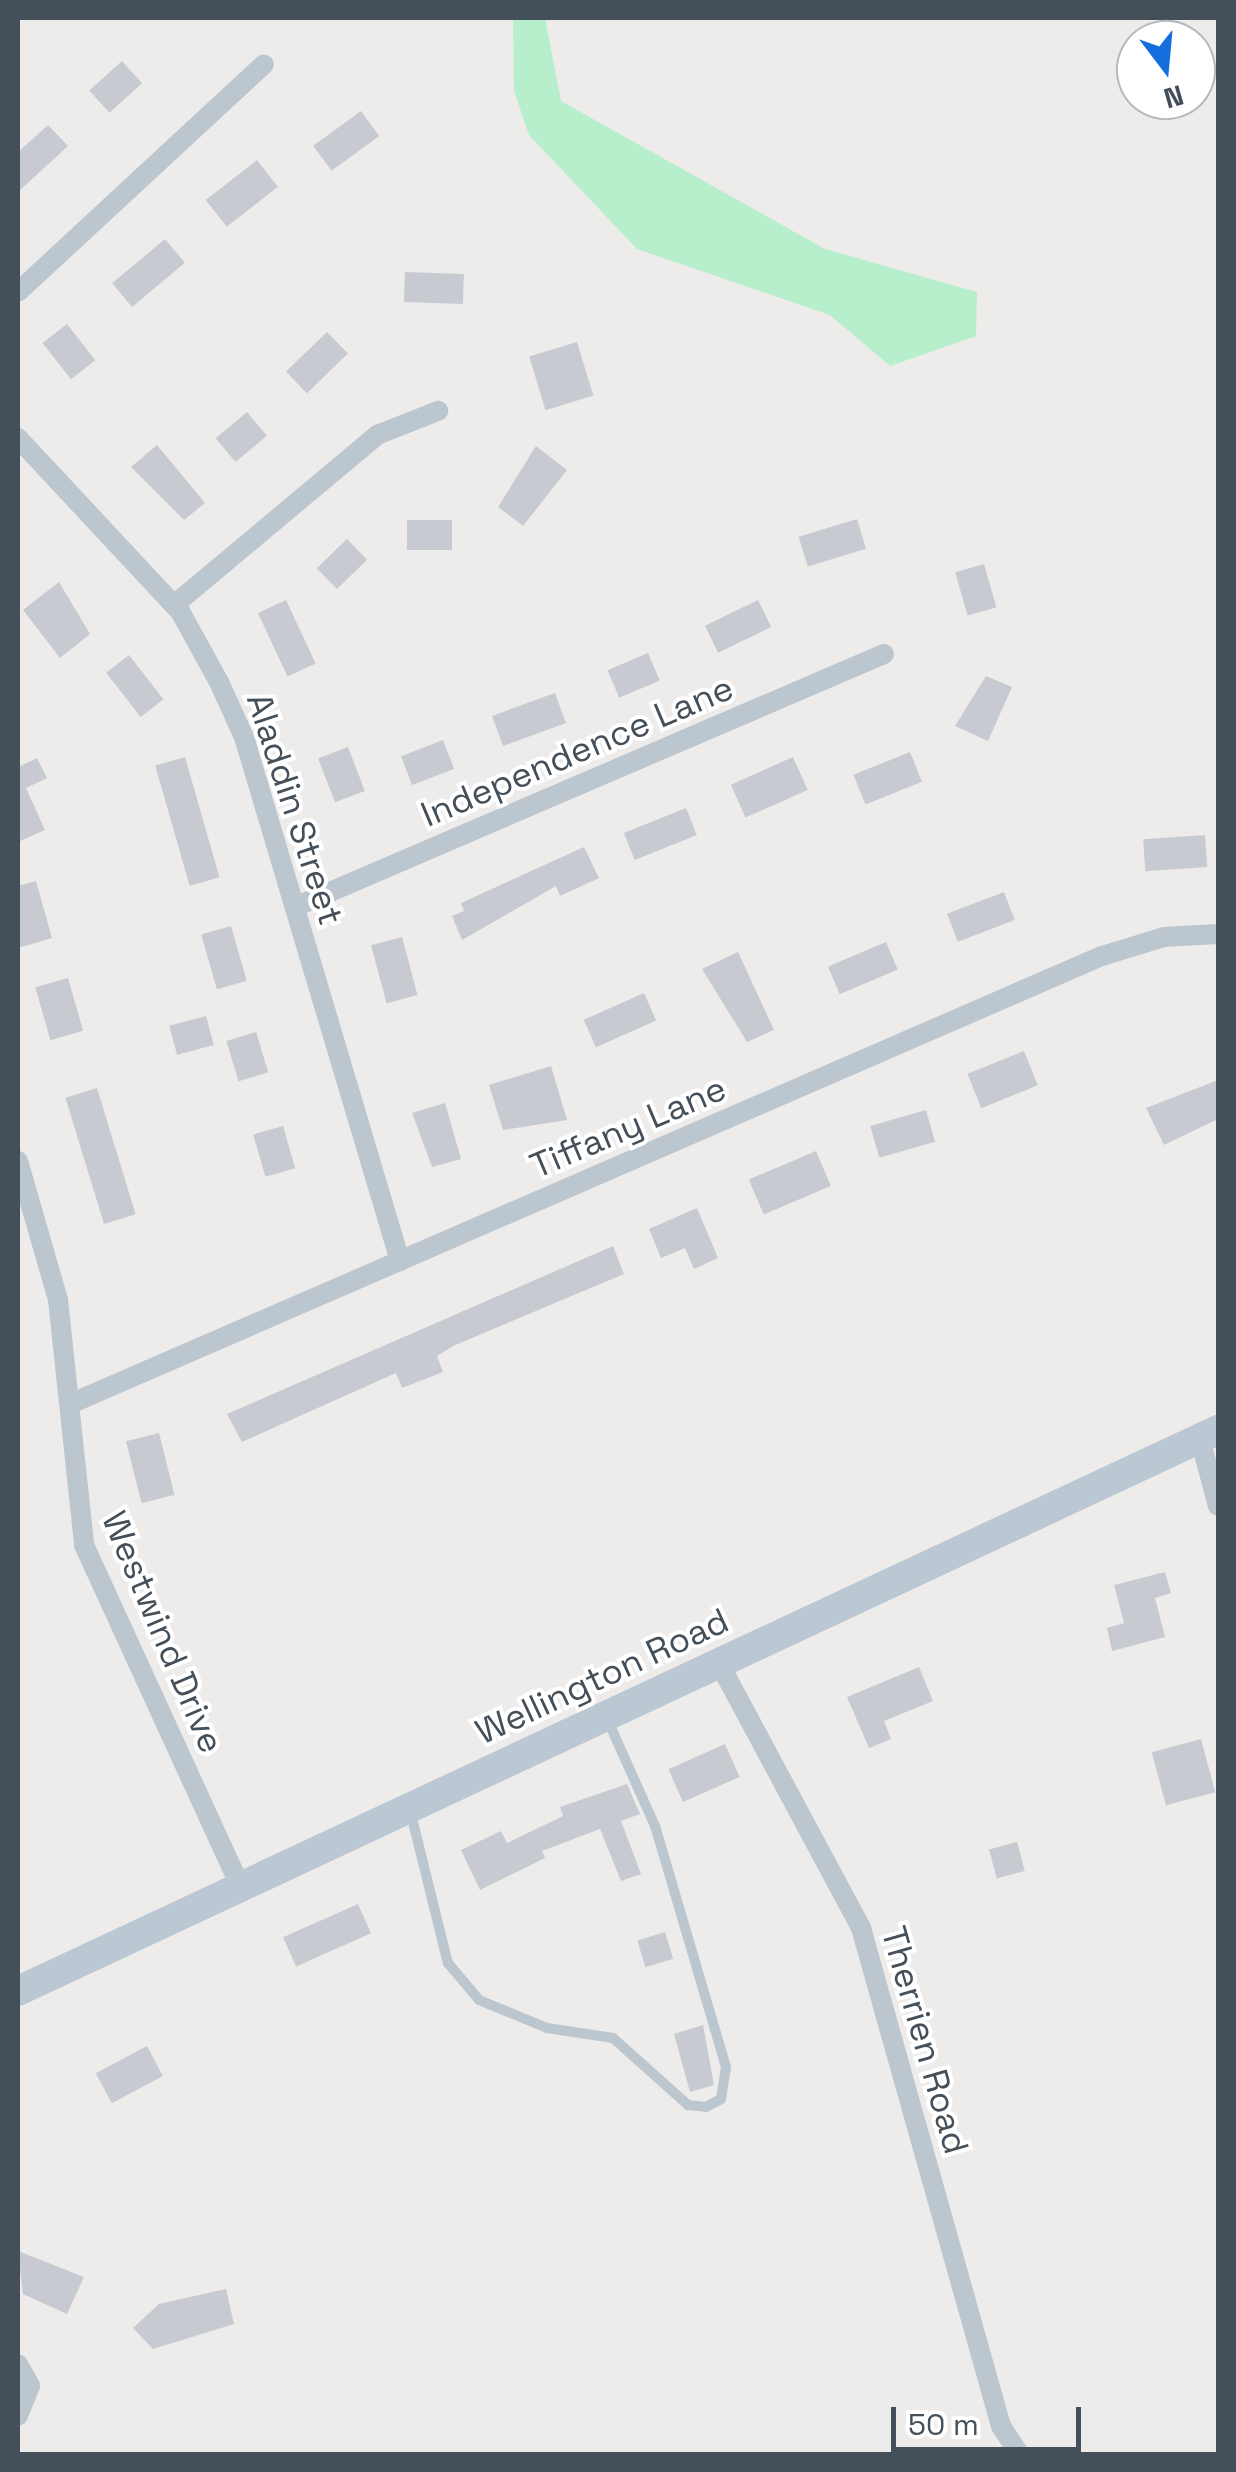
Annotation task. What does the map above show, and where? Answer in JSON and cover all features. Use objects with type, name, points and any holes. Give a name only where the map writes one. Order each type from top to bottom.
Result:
[{"type":"main road","name":"Wellington Road","points":[[18,1991],[1209,1434]]},
{"type":"street","points":[[18,292],[264,64]]},
{"type":"street","points":[[174,605],[377,435],[438,410]]},
{"type":"street","name":"Aladdin Street","points":[[18,438],[174,605],[244,737],[400,1261]]},
{"type":"street","name":"Independence Lane","points":[[295,908],[884,654]]},
{"type":"street","name":"Tiffany Lane","points":[[70,1404],[1102,956],[1164,938],[1218,934]]},
{"type":"street","name":"Westwind Drive","points":[[18,1161],[58,1300],[70,1404],[72,1497],[84,1544],[240,1885]]},
{"type":"street","points":[[1209,1434],[1218,1506]]},
{"type":"street","name":"Therrien Road","points":[[719,1663],[860,1928],[1001,2426],[1020,2454]]},
{"type":"street","points":[[18,2364],[30,2386],[18,2416]]},
{"type":"lane","points":[[408,1808],[448,1962],[479,2000],[547,2028],[614,2038],[688,2105],[706,2107],[721,2100],[726,2067],[656,1826],[606,1716]]},
{"type":"green space","points":[[513,18],[545,18],[561,101],[825,249],[977,292],[976,336],[890,366],[830,315],[637,249],[529,135],[514,91]]},
{"type":"building","points":[[122,61],[142,83],[109,113],[89,90]]},
{"type":"building","points":[[361,111],[379,136],[331,171],[313,146]]},
{"type":"building","points":[[48,125],[68,146],[18,192],[18,152]]},
{"type":"building","points":[[257,160],[278,187],[227,227],[206,200]]},
{"type":"building","points":[[165,239],[185,263],[132,307],[112,283]]},
{"type":"building","points":[[405,272],[464,274],[463,304],[404,302]]},
{"type":"building","points":[[67,324],[95,360],[71,379],[43,343]]},
{"type":"building","points":[[327,332],[348,354],[307,393],[286,372]]},
{"type":"building","points":[[577,342],[593,396],[546,410],[529,357]]},
{"type":"building","points":[[247,412],[267,436],[236,462],[216,438]]},
{"type":"building","points":[[157,445],[205,503],[184,520],[131,467]]},
{"type":"building","points":[[536,446],[567,470],[523,526],[498,507]]},
{"type":"building","points":[[857,519],[866,549],[808,566],[799,537]]},
{"type":"building","points":[[407,520],[452,520],[452,550],[407,550]]},
{"type":"building","points":[[347,539],[367,560],[337,589],[317,568]]},
{"type":"building","points":[[984,564],[996,607],[968,616],[955,572]]},
{"type":"building","points":[[59,582],[90,634],[60,658],[23,610]]},
{"type":"building","points":[[286,600],[316,663],[287,677],[258,613]]},
{"type":"building","points":[[758,600],[771,627],[718,653],[705,626]]},
{"type":"building","points":[[648,653],[660,681],[619,698],[607,670]]},
{"type":"building","points":[[129,655],[163,699],[141,717],[106,673]]},
{"type":"building","points":[[986,676],[1012,687],[988,741],[955,726]]},
{"type":"building","points":[[555,693],[566,723],[503,746],[492,716]]},
{"type":"building","points":[[443,740],[454,769],[412,785],[401,756]]},
{"type":"building","points":[[348,747],[365,791],[335,802],[318,758]]},
{"type":"building","points":[[910,752],[922,782],[865,805],[853,775]]},
{"type":"building","points":[[185,757],[219,877],[190,886],[155,766]]},
{"type":"building","points":[[793,757],[808,790],[746,818],[731,785]]},
{"type":"building","points":[[37,758],[47,778],[26,788],[45,830],[18,842],[18,767]]},
{"type":"building","points":[[686,808],[697,835],[635,860],[624,833]]},
{"type":"building","points":[[1205,835],[1207,867],[1145,871],[1143,839]]},
{"type":"building","points":[[584,847],[599,878],[560,896],[556,886],[462,940],[452,916],[464,911],[461,903]]},
{"type":"building","points":[[36,881],[52,938],[18,948],[18,886]]},
{"type":"building","points":[[1004,892],[1015,920],[958,942],[947,914]]},
{"type":"building","points":[[231,926],[247,981],[217,989],[201,935]]},
{"type":"building","points":[[402,937],[418,995],[387,1003],[371,945]]},
{"type":"building","points":[[886,942],[898,970],[840,994],[828,967]]},
{"type":"building","points":[[738,952],[774,1030],[747,1042],[702,969]]},
{"type":"building","points":[[68,978],[83,1031],[50,1040],[35,987]]},
{"type":"building","points":[[644,993],[656,1020],[596,1047],[584,1020]]},
{"type":"building","points":[[206,1016],[214,1045],[177,1055],[169,1026]]},
{"type":"building","points":[[256,1032],[268,1072],[239,1081],[226,1041]]},
{"type":"building","points":[[1024,1051],[1038,1085],[981,1108],[967,1074]]},
{"type":"building","points":[[551,1066],[567,1120],[503,1130],[489,1085]]},
{"type":"building","points":[[1218,1080],[1218,1119],[1164,1145],[1146,1108]]},
{"type":"building","points":[[97,1088],[136,1214],[104,1224],[65,1098]]},
{"type":"building","points":[[445,1103],[461,1159],[432,1167],[412,1113]]},
{"type":"building","points":[[926,1110],[935,1142],[879,1158],[870,1126]]},
{"type":"building","points":[[283,1126],[295,1168],[265,1177],[253,1135]]},
{"type":"building","points":[[816,1151],[831,1186],[764,1215],[749,1180]]},
{"type":"building","points":[[697,1208],[718,1258],[694,1269],[685,1248],[661,1258],[649,1229]]},
{"type":"building","points":[[613,1246],[624,1274],[453,1346],[437,1356],[443,1372],[402,1388],[396,1373],[242,1442],[227,1414]]},
{"type":"building","points":[[159,1433],[174,1495],[141,1503],[126,1441]]},
{"type":"building","points":[[1165,1572],[1171,1593],[1155,1598],[1165,1637],[1112,1651],[1107,1628],[1124,1623],[1114,1585]]},
{"type":"building","points":[[919,1667],[933,1701],[884,1721],[891,1739],[869,1748],[847,1697]]},
{"type":"building","points":[[1201,1739],[1215,1792],[1166,1805],[1152,1752]]},
{"type":"building","points":[[725,1744],[740,1777],[683,1802],[668,1769]]},
{"type":"building","points":[[627,1784],[640,1814],[621,1821],[641,1874],[621,1881],[600,1829],[542,1851],[545,1858],[480,1890],[461,1850],[501,1831],[507,1843],[563,1816],[560,1807]]},
{"type":"building","points":[[1017,1842],[1025,1871],[997,1878],[989,1850]]},
{"type":"building","points":[[358,1904],[371,1933],[296,1967],[283,1937]]},
{"type":"building","points":[[665,1932],[673,1959],[645,1967],[637,1940]]},
{"type":"building","points":[[703,2025],[714,2085],[690,2092],[674,2034]]},
{"type":"building","points":[[147,2046],[163,2076],[112,2103],[96,2073]]},
{"type":"building","points":[[18,2251],[84,2277],[67,2314],[23,2294]]},
{"type":"building","points":[[226,2289],[234,2324],[153,2349],[133,2328],[159,2304]]}]
